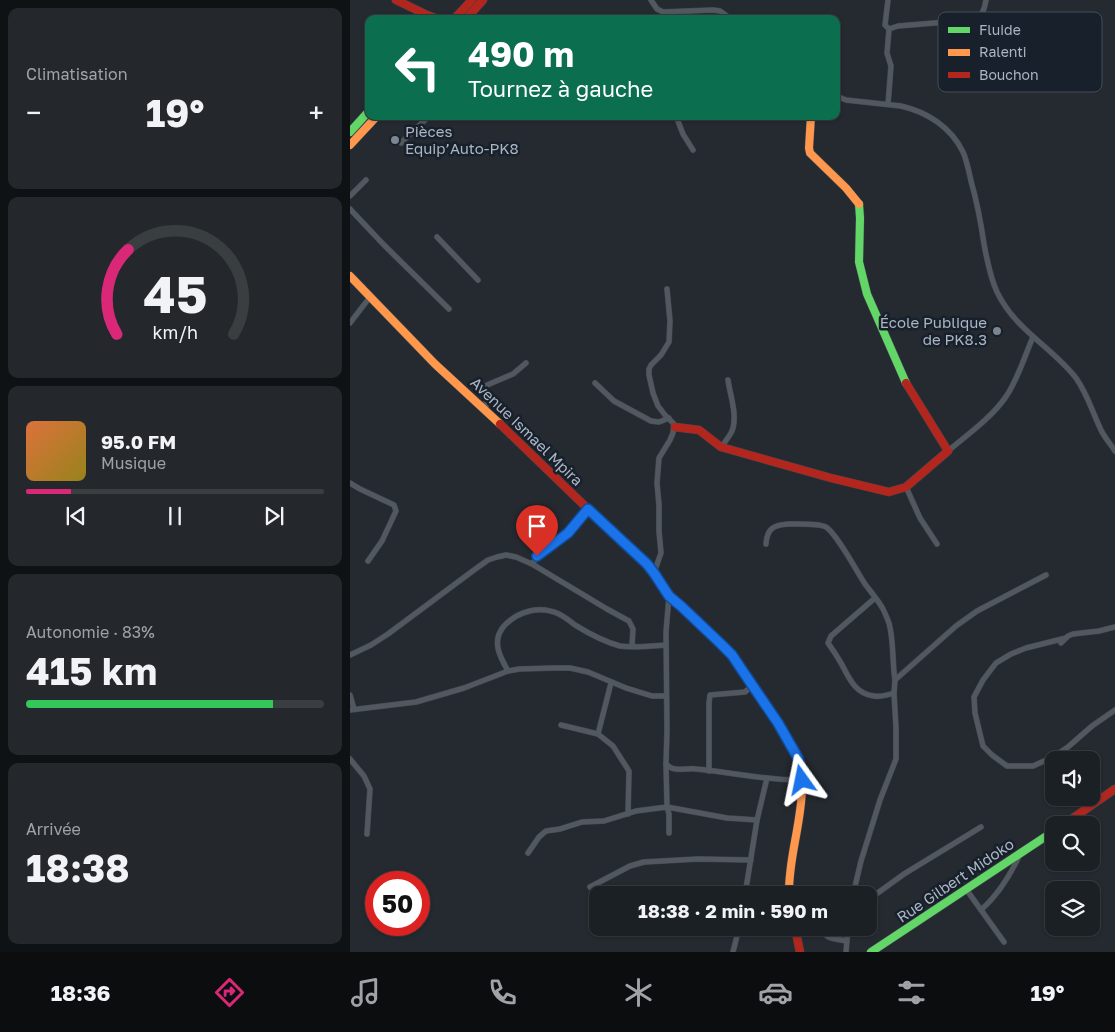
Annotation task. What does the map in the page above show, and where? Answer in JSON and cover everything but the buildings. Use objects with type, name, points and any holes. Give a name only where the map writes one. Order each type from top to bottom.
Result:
[{"type":"main road","points":[[396,0],[424,15]]},
{"type":"main road","points":[[458,15],[472,0]]},
{"type":"main road","points":[[470,15],[483,0]]},
{"type":"main road","points":[[350,132],[365,115]]},
{"type":"main road","points":[[350,145],[373,120]]},
{"type":"main road","points":[[675,428],[699,430],[720,447],[831,478],[890,492],[906,487],[948,451],[907,384],[867,294],[859,262],[859,204],[846,188],[810,153],[811,120]]},
{"type":"main road","name":"Avenue Ismael Mpira","points":[[350,276],[435,364],[486,410],[647,564],[669,596],[732,655],[778,723],[798,758],[801,769],[802,795],[788,886]]},
{"type":"main road","points":[[1076,816],[1115,789]]},
{"type":"main road","name":"Rue Gilbert Midoko","points":[[871,952],[1045,837]]},
{"type":"main road","points":[[797,936],[800,952]]},
{"type":"street","points":[[651,0],[657,9],[658,15]]},
{"type":"street","points":[[888,0],[885,25],[889,29],[887,53],[891,66],[888,104]]},
{"type":"street","points":[[657,9],[663,12],[713,10],[720,11],[725,15]]},
{"type":"street","points":[[889,29],[898,26],[938,23]]},
{"type":"street","points":[[840,98],[846,100],[908,107],[942,125],[949,132],[960,147],[966,160],[977,203],[988,264],[996,290],[1011,315],[1075,377],[1103,433],[1115,451]]},
{"type":"street","points":[[401,143],[425,120]]},
{"type":"street","points":[[678,120],[683,134],[693,150]]},
{"type":"street","points":[[350,196],[366,180]]},
{"type":"street","points":[[350,209],[449,309]]},
{"type":"street","points":[[437,237],[478,280]]},
{"type":"street","points":[[654,573],[661,553],[657,483],[659,458],[675,428],[674,424],[658,406],[649,375],[651,365],[661,355],[668,342],[670,321],[667,289]]},
{"type":"street","points":[[350,323],[370,297]]},
{"type":"street","points":[[948,451],[971,432],[1005,398],[1033,337]]},
{"type":"street","points":[[486,410],[486,387],[512,374],[526,364]]},
{"type":"street","points":[[720,447],[732,429],[734,420],[728,380]]},
{"type":"street","points":[[595,383],[614,401],[651,421],[659,422],[668,418]]},
{"type":"street","points":[[350,483],[360,490],[394,505],[396,512],[382,541],[368,562]]},
{"type":"street","points":[[906,487],[920,518],[937,544]]},
{"type":"street","points":[[532,564],[545,549],[568,533],[588,509]]},
{"type":"street","points":[[766,544],[770,530],[778,526],[789,524],[827,528],[836,538],[883,609],[888,621],[895,680],[896,759],[880,800],[861,861],[856,886]]},
{"type":"street","points":[[350,655],[388,634],[488,560],[506,556],[516,557],[532,564],[629,621],[633,629],[632,646]]},
{"type":"street","points":[[895,680],[956,626],[977,611],[1046,575]]},
{"type":"street","points":[[668,833],[666,644],[669,596]]},
{"type":"street","points":[[875,598],[831,636],[828,643],[853,684],[859,690],[872,696],[894,693]]},
{"type":"street","points":[[508,671],[502,661],[496,640],[500,631],[512,618],[531,611],[550,611],[559,614],[575,625],[604,640],[621,646],[666,644]]},
{"type":"street","points":[[1061,643],[1073,634],[1115,627]]},
{"type":"street","points":[[1066,638],[1026,648],[996,663],[974,696],[975,713],[983,746],[1007,766],[1033,766],[1053,757],[1068,747],[1092,726],[1115,710]]},
{"type":"street","points":[[350,696],[352,709],[400,705],[464,688],[508,671],[570,668],[588,672],[611,683],[652,696],[666,696]]},
{"type":"street","points":[[598,734],[611,683]]},
{"type":"street","points":[[709,771],[710,695],[744,692],[753,685]]},
{"type":"street","points":[[560,725],[598,734],[614,746],[629,771],[628,814]]},
{"type":"street","points":[[350,759],[364,776],[370,789],[367,834]]},
{"type":"street","points":[[666,764],[670,768],[677,770],[695,769],[767,778],[802,780]]},
{"type":"street","points":[[747,886],[757,820],[767,778]]},
{"type":"street","points":[[528,853],[539,837],[546,831],[582,822],[604,820],[667,807],[727,818],[757,820]]},
{"type":"street","points":[[877,894],[904,874],[981,827]]},
{"type":"street","points":[[980,910],[996,895],[1021,853]]},
{"type":"street","points":[[592,886],[630,866],[644,862],[698,859],[751,860]]},
{"type":"street","points":[[966,889],[1004,942]]},
{"type":"street","points":[[733,952],[737,936]]},
{"type":"street","points":[[826,936],[846,941]]},
{"type":"street","points":[[846,952],[847,936]]},
{"type":"traffic: fast","points":[[350,132],[365,115]]},
{"type":"traffic: fast","points":[[859,204],[859,262],[867,294],[906,383]]},
{"type":"traffic: fast","points":[[659,581],[670,597],[693,616],[727,650],[748,677],[793,749],[801,767],[802,786]]},
{"type":"traffic: fast","points":[[871,952],[1045,837]]},
{"type":"traffic: slow","points":[[350,145],[373,120]]},
{"type":"traffic: slow","points":[[811,120],[810,153],[846,188],[859,204]]},
{"type":"traffic: slow","points":[[350,276],[435,364],[500,424]]},
{"type":"traffic: slow","points":[[789,886],[802,786]]},
{"type":"traffic: jam","points":[[396,0],[427,15]]},
{"type":"traffic: jam","points":[[458,15],[472,0]]},
{"type":"traffic: jam","points":[[470,15],[483,0]]},
{"type":"traffic: jam","points":[[675,427],[699,430],[721,447],[889,492],[906,487],[948,451],[906,383]]},
{"type":"traffic: jam","points":[[500,424],[647,564],[659,581]]},
{"type":"traffic: jam","points":[[1076,816],[1115,789]]},
{"type":"traffic: jam","points":[[797,936],[800,952]]},
{"type":"place","name":"Pièces Equip’Auto-PK8","points":[[395,140]]},
{"type":"place","name":"École Publique de PK8.3","points":[[997,331]]},
{"type":"route","points":[[537,556],[568,533],[588,509],[647,564],[669,596],[732,655],[778,723],[793,749],[798,758],[802,780]]}]
